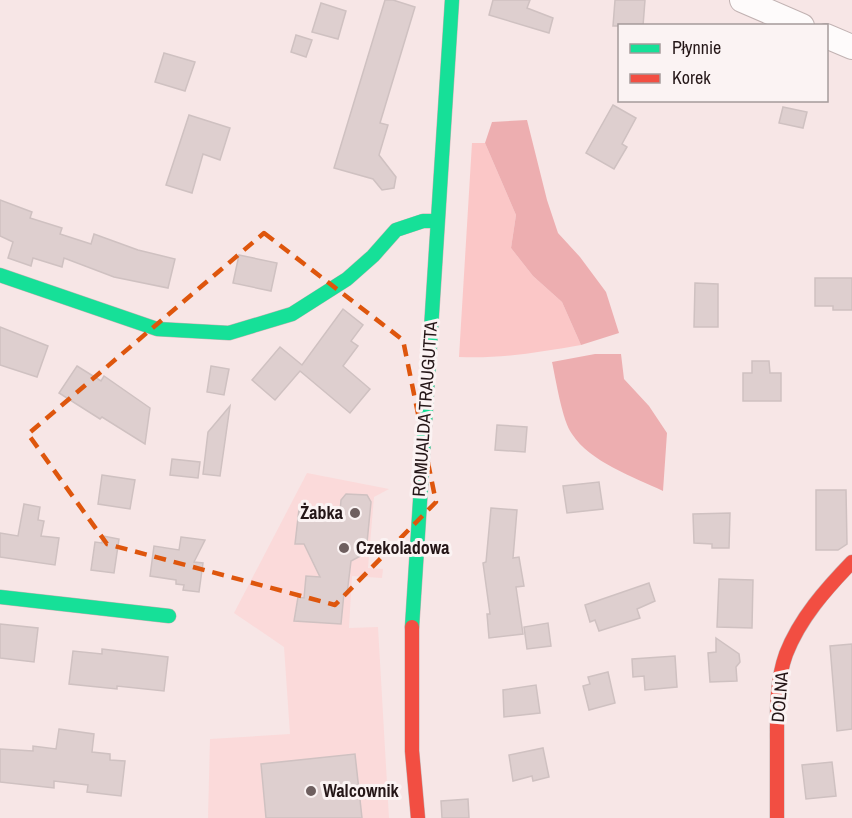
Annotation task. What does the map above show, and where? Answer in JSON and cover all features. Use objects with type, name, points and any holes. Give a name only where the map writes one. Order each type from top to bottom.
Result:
[{"type":"street","name":"ROMUALDA TRAUGUTTA","points":[[418,818],[412,751],[411,638],[452,0]]},
{"type":"street","points":[[742,0],[797,24]]},
{"type":"street","points":[[828,37],[852,47]]},
{"type":"street","points":[[0,274],[157,329],[229,333],[292,314],[347,279],[373,256],[396,230],[423,221],[437,221]]},
{"type":"street","name":"DOLNA","points":[[777,818],[779,678],[786,655],[803,620],[823,591],[852,562]]},
{"type":"street","points":[[0,597],[169,616]]},
{"type":"highlighted area","points":[[264,233],[403,340],[436,502],[335,605],[107,544],[28,434]]},
{"type":"shaded area","points":[[527,120],[547,200],[558,233],[580,257],[606,292],[619,333],[581,345],[562,302],[533,276],[511,248],[516,215],[485,143],[492,122]]},
{"type":"shaded area","points":[[472,143],[485,143],[516,215],[511,248],[533,276],[562,302],[581,345],[505,356],[459,357]]},
{"type":"shaded area","points":[[595,354],[621,354],[624,379],[649,406],[667,433],[663,491],[601,461],[580,444],[568,428],[552,362]]},
{"type":"shaded area","points":[[307,473],[389,489],[374,497],[368,568],[383,569],[382,578],[352,576],[349,628],[378,627],[389,818],[208,818],[210,739],[290,734],[284,647],[234,613]]},
{"type":"building","points":[[385,0],[393,0],[415,7],[380,123],[388,125],[379,155],[396,177],[394,188],[382,190],[373,179],[334,168]]},
{"type":"building","points":[[493,0],[530,0],[527,8],[553,18],[549,33],[489,15]]},
{"type":"building","points":[[615,0],[645,0],[643,24],[613,26]]},
{"type":"building","points":[[321,3],[346,11],[338,39],[312,32]]},
{"type":"building","points":[[296,35],[312,40],[306,57],[291,52]]},
{"type":"building","points":[[164,53],[195,62],[185,91],[155,82]]},
{"type":"building","points":[[613,105],[636,118],[622,144],[627,147],[614,169],[586,153]]},
{"type":"building","points":[[783,107],[807,112],[803,128],[779,123]]},
{"type":"building","points":[[189,115],[230,128],[220,160],[203,154],[192,193],[166,185]]},
{"type":"building","points":[[0,200],[32,212],[30,218],[62,228],[60,234],[91,244],[94,234],[138,250],[175,259],[168,288],[114,277],[64,258],[62,267],[33,258],[31,266],[8,258],[13,242],[0,236]]},
{"type":"building","points":[[239,255],[277,263],[271,291],[233,283]]},
{"type":"building","points":[[815,278],[852,278],[852,310],[833,310],[833,306],[815,306]]},
{"type":"building","points":[[695,283],[718,284],[718,327],[694,327]]},
{"type":"building","points":[[343,309],[363,325],[351,341],[358,346],[343,366],[370,389],[350,413],[300,371],[275,400],[252,380],[280,347],[302,365]]},
{"type":"building","points":[[0,327],[48,346],[37,377],[0,365]]},
{"type":"building","points":[[752,361],[769,361],[770,373],[781,373],[781,401],[743,401],[743,373],[752,373]]},
{"type":"building","points":[[77,366],[101,381],[104,376],[150,408],[145,444],[59,393]]},
{"type":"building","points":[[211,366],[229,369],[224,395],[207,392]]},
{"type":"building","points":[[230,406],[220,476],[203,474],[208,432]]},
{"type":"building","points":[[497,425],[527,427],[525,452],[495,450]]},
{"type":"building","points":[[172,459],[200,462],[198,478],[170,475]]},
{"type":"building","points":[[102,475],[135,480],[130,509],[98,504]]},
{"type":"building","points":[[599,482],[603,509],[567,513],[563,486]]},
{"type":"building","points":[[816,490],[846,490],[847,544],[838,550],[816,550]]},
{"type":"building","points":[[346,494],[367,495],[371,502],[366,553],[351,561],[347,594],[344,593],[341,624],[294,621],[298,597],[304,598],[306,576],[320,577],[304,544],[295,544],[299,509],[340,512],[341,500]]},
{"type":"building","points":[[24,504],[40,507],[38,520],[44,521],[41,536],[59,538],[55,565],[0,557],[0,533],[18,536]]},
{"type":"building","points":[[491,508],[517,510],[513,558],[519,557],[524,586],[516,587],[523,634],[489,638],[487,614],[490,614],[483,563],[486,562]]},
{"type":"building","points":[[730,513],[729,548],[712,548],[712,544],[694,543],[693,514]]},
{"type":"building","points":[[103,536],[119,539],[114,573],[91,570],[95,542],[102,543]]},
{"type":"building","points":[[181,537],[205,540],[194,562],[203,563],[199,592],[183,590],[184,585],[176,584],[176,580],[150,576],[154,546],[179,550]]},
{"type":"building","points":[[719,579],[753,580],[752,628],[717,627]]},
{"type":"building","points":[[649,583],[655,601],[637,609],[640,618],[599,631],[595,620],[590,622],[585,605]]},
{"type":"building","points":[[548,623],[551,646],[527,649],[524,627]]},
{"type":"building","points":[[0,624],[38,628],[34,662],[0,658]]},
{"type":"building","points":[[716,638],[739,654],[740,662],[736,667],[737,681],[710,682],[708,653],[716,652]]},
{"type":"building","points":[[852,644],[852,729],[837,731],[830,646]]},
{"type":"building","points":[[102,649],[168,657],[164,691],[69,684],[73,651],[102,654]]},
{"type":"building","points":[[675,656],[677,687],[645,690],[644,676],[633,677],[632,659]]},
{"type":"building","points":[[608,672],[615,703],[589,710],[583,686],[590,684],[588,677]]},
{"type":"building","points":[[536,685],[540,713],[504,717],[503,690]]},
{"type":"building","points":[[59,729],[94,734],[92,752],[110,754],[110,760],[125,761],[121,796],[87,792],[88,785],[54,781],[54,788],[0,782],[0,749],[33,751],[33,746],[56,749]]},
{"type":"building","points":[[543,748],[549,777],[533,781],[532,776],[513,781],[509,755]]},
{"type":"building","name":"Walcownik","points":[[355,754],[362,818],[266,818],[261,764]]},
{"type":"building","points":[[832,762],[836,796],[806,799],[802,765]]},
{"type":"building","points":[[468,799],[469,818],[442,818],[441,801]]},
{"type":"traffic: fast","points":[[412,627],[452,0]]},
{"type":"traffic: fast","points":[[0,275],[157,329],[229,333],[292,314],[347,279],[373,256],[396,230],[423,221],[437,221]]},
{"type":"traffic: fast","points":[[0,597],[169,616]]},
{"type":"traffic: jam","points":[[777,818],[777,707],[786,654],[806,616],[823,593],[852,562]]},
{"type":"traffic: jam","points":[[412,627],[412,751],[418,818]]},
{"type":"place","name":"Żabka","points":[[355,513]]},
{"type":"place","name":"Czekoladowa","points":[[344,548]]},
{"type":"place","name":"Walcownik","points":[[311,791]]}]
